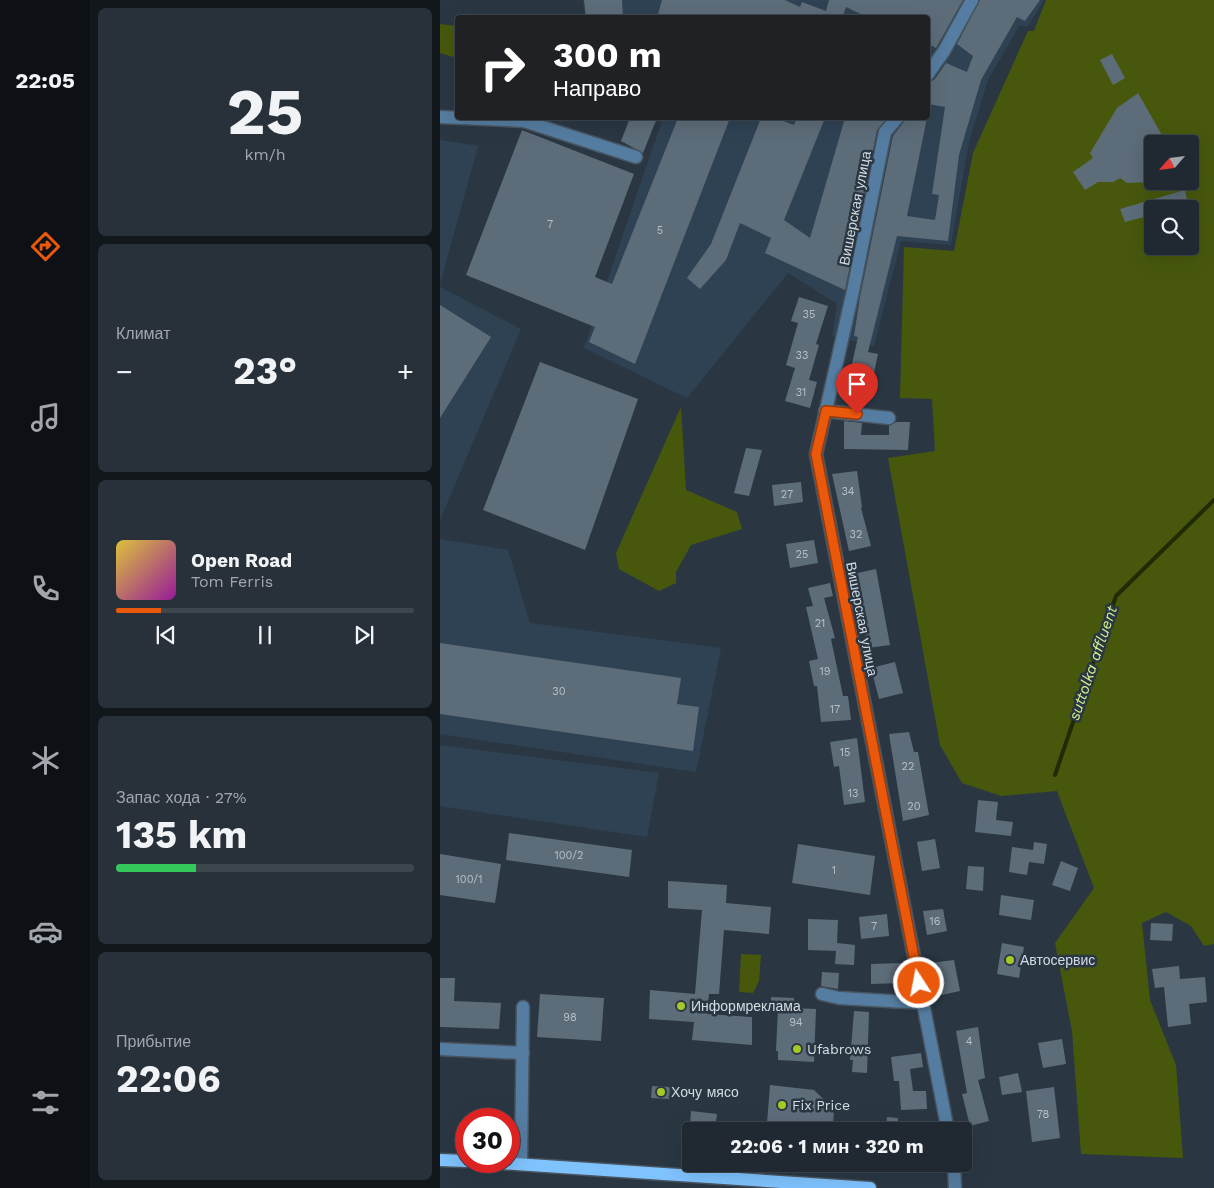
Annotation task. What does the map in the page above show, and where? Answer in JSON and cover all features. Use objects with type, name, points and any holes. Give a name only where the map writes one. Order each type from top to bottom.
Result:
[{"type":"main road","points":[[440,1160],[455,1161]]},
{"type":"main road","points":[[521,1164],[870,1188]]},
{"type":"street","points":[[930,71],[944,51],[972,0]]},
{"type":"street","points":[[440,117],[455,118]]},
{"type":"street","points":[[524,120],[636,157]]},
{"type":"street","name":"Вишерская улица","points":[[894,120],[885,132],[853,291],[816,454],[946,1122]]},
{"type":"street","points":[[826,411],[889,418]]},
{"type":"street","points":[[822,994],[839,998],[923,1003]]},
{"type":"street","points":[[521,1164],[523,1007]]},
{"type":"street","points":[[440,1049],[523,1053]]},
{"type":"street","points":[[954,1172],[955,1188]]},
{"type":"shaded area","points":[[583,0],[1044,0],[1028,26],[1019,26],[988,80],[969,142],[951,245],[901,241],[874,346],[832,336],[837,304],[788,273],[687,398],[584,348],[662,120],[930,120],[930,15],[585,15]]},
{"type":"shaded area","points":[[440,140],[478,146],[440,284]]},
{"type":"shaded area","points":[[440,287],[521,329],[440,520]]},
{"type":"shaded area","points":[[440,539],[508,550],[530,623],[721,648],[696,772],[440,734]]},
{"type":"shaded area","points":[[440,745],[659,773],[647,837],[440,806]]},
{"type":"green space","points":[[1046,0],[1214,0],[1214,944],[1204,946],[1191,926],[1166,912],[1142,923],[1150,1000],[1176,1065],[1183,1158],[1081,1154],[1072,1031],[1055,943],[1094,888],[1057,791],[1001,796],[962,783],[940,745],[888,458],[935,451],[932,399],[900,398],[904,247],[954,251],[973,153],[1028,31],[1034,31]]},
{"type":"green space","points":[[440,24],[455,26],[455,57],[440,53]]},
{"type":"green space","points":[[681,407],[686,490],[737,512],[742,529],[691,545],[676,572],[676,583],[659,591],[619,569],[616,553]]},
{"type":"green space","points":[[741,954],[761,955],[759,981],[753,993],[739,992]]},
{"type":"building","points":[[584,0],[622,0],[623,15],[586,15]]},
{"type":"building","points":[[662,0],[785,0],[800,7],[802,2],[826,11],[829,0],[963,0],[936,48],[930,45],[930,15],[863,15],[846,7],[843,15],[658,15]]},
{"type":"building","points":[[980,0],[1040,0],[1025,21],[1017,17],[981,80],[959,155],[948,241],[897,236],[868,352],[878,354],[870,391],[847,386],[858,337],[854,336],[860,297],[893,136],[904,120],[927,120],[907,216],[935,220],[939,195],[932,194],[945,107],[930,104],[930,82],[935,79],[946,63],[967,72],[973,56],[957,44]]},
{"type":"building","points":[[1112,54],[1125,78],[1113,85],[1100,60]]},
{"type":"building","points":[[1138,93],[1162,135],[1144,135],[1144,182],[1127,183],[1120,178],[1113,182],[1098,182],[1085,190],[1073,172],[1093,158],[1090,153],[1117,108]]},
{"type":"building","points":[[629,120],[656,120],[643,153],[621,141]]},
{"type":"building","points":[[677,120],[729,120],[635,364],[589,342],[595,327],[466,275],[522,130],[634,174],[595,277],[612,284]]},
{"type":"building","points":[[760,120],[780,120],[794,125],[796,120],[824,120],[784,220],[810,238],[844,120],[885,120],[877,130],[845,290],[765,253],[771,238],[740,223],[726,260],[700,289],[687,278],[711,244]]},
{"type":"building","points":[[1185,190],[1187,200],[1151,200]]},
{"type":"building","points":[[1144,202],[1144,217],[1125,222],[1120,209]]},
{"type":"building","points":[[799,297],[828,306],[816,344],[819,345],[809,380],[817,382],[810,408],[785,401],[795,368],[786,365],[798,323],[791,321]]},
{"type":"building","points":[[440,305],[491,337],[440,418]]},
{"type":"building","points":[[540,362],[638,399],[585,550],[483,510]]},
{"type":"building","points":[[844,421],[862,423],[861,435],[889,435],[889,426],[896,422],[910,422],[908,450],[844,449]]},
{"type":"building","points":[[746,448],[762,450],[749,496],[734,493]]},
{"type":"building","points":[[857,471],[861,508],[871,546],[849,551],[832,474]]},
{"type":"building","points":[[801,482],[803,502],[774,506],[772,485]]},
{"type":"building","points":[[814,540],[818,563],[790,568],[786,544]]},
{"type":"building","points":[[876,569],[890,645],[868,648],[853,574]]},
{"type":"building","points":[[830,583],[833,596],[824,598],[835,638],[831,639],[843,696],[848,696],[851,720],[821,722],[817,686],[814,686],[809,661],[818,659],[806,607],[813,606],[808,588]]},
{"type":"building","points":[[440,643],[681,678],[677,704],[699,707],[693,751],[440,714]]},
{"type":"building","points":[[895,662],[903,693],[879,699],[871,668]]},
{"type":"building","points":[[909,732],[914,752],[918,752],[929,815],[903,821],[889,734]]},
{"type":"building","points":[[857,738],[865,802],[844,805],[839,766],[834,767],[830,742]]},
{"type":"building","points":[[978,800],[998,802],[996,820],[1013,822],[1011,836],[975,832]]},
{"type":"building","points":[[509,833],[632,850],[629,877],[506,860]]},
{"type":"building","points":[[935,839],[940,868],[922,871],[917,842]]},
{"type":"building","points":[[1034,842],[1047,844],[1044,864],[1029,862],[1027,875],[1009,872],[1012,847],[1033,850]]},
{"type":"building","points":[[798,844],[875,856],[870,895],[792,883]]},
{"type":"building","points":[[440,854],[501,864],[495,903],[440,895]]},
{"type":"building","points":[[1061,861],[1078,868],[1070,891],[1052,885]]},
{"type":"building","points":[[968,866],[984,867],[983,891],[966,889]]},
{"type":"building","points":[[668,881],[727,885],[726,903],[771,907],[769,934],[724,930],[719,994],[709,994],[707,1014],[752,1017],[752,1045],[692,1040],[694,1022],[649,1019],[650,990],[695,994],[702,910],[668,908]]},
{"type":"building","points":[[1001,895],[1034,900],[1031,920],[999,915]]},
{"type":"building","points":[[943,909],[947,931],[927,935],[923,911]]},
{"type":"building","points":[[887,914],[889,936],[861,939],[859,917]]},
{"type":"building","points":[[808,919],[838,920],[837,943],[855,945],[854,965],[835,964],[836,951],[808,950]]},
{"type":"building","points":[[1151,923],[1173,924],[1172,941],[1150,940]]},
{"type":"building","name":"Автосервис","points":[[1002,943],[1024,947],[1019,978],[997,974]]},
{"type":"building","points":[[954,960],[960,991],[937,996],[931,963]]},
{"type":"building","points":[[903,963],[903,983],[871,984],[871,964]]},
{"type":"building","points":[[1179,966],[1180,979],[1205,977],[1207,1002],[1189,1004],[1191,1024],[1168,1027],[1164,987],[1155,988],[1152,969]]},
{"type":"building","points":[[822,972],[839,973],[838,989],[821,986]]},
{"type":"building","points":[[440,978],[455,978],[454,1001],[501,1003],[499,1029],[440,1027]]},
{"type":"building","points":[[540,994],[604,998],[601,1041],[537,1037]]},
{"type":"building","points":[[771,997],[794,998],[794,1008],[816,1009],[814,1062],[778,1060],[778,1051],[776,1051],[778,1007],[771,1007]]},
{"type":"building","points":[[854,1011],[869,1012],[867,1073],[852,1072],[853,1060],[850,1060]]},
{"type":"building","points":[[978,1027],[985,1078],[978,1080],[989,1121],[972,1125],[972,1122],[969,1122],[962,1094],[967,1093],[956,1031]]},
{"type":"building","points":[[1062,1039],[1066,1064],[1043,1068],[1038,1043]]},
{"type":"building","points":[[921,1053],[923,1067],[910,1069],[913,1091],[926,1091],[927,1109],[901,1110],[899,1081],[894,1081],[891,1057]]},
{"type":"building","points":[[1018,1073],[1022,1092],[1002,1095],[999,1077]]},
{"type":"building","points":[[770,1085],[814,1090],[834,1109],[833,1122],[767,1122]]},
{"type":"building","points":[[652,1086],[670,1087],[669,1099],[651,1098]]},
{"type":"building","points":[[1054,1087],[1060,1138],[1032,1142],[1026,1091]]},
{"type":"building","points":[[691,1111],[717,1114],[716,1122],[690,1122]]},
{"type":"building","points":[[887,1117],[898,1118],[898,1122],[887,1122]]},
{"type":"waterway","name":"suttolka affluent","points":[[1055,775],[1116,596],[1214,500]]},
{"type":"place","name":"Автосервис","points":[[1010,960]]},
{"type":"place","name":"Информреклама","points":[[681,1006]]},
{"type":"place","name":"Ufabrows","points":[[797,1049]]},
{"type":"place","name":"Хочу мясо","points":[[661,1092]]},
{"type":"place","name":"Fix Price","points":[[782,1105]]},
{"type":"route","points":[[857,414],[826,411],[816,454],[836,565],[919,983]]}]
